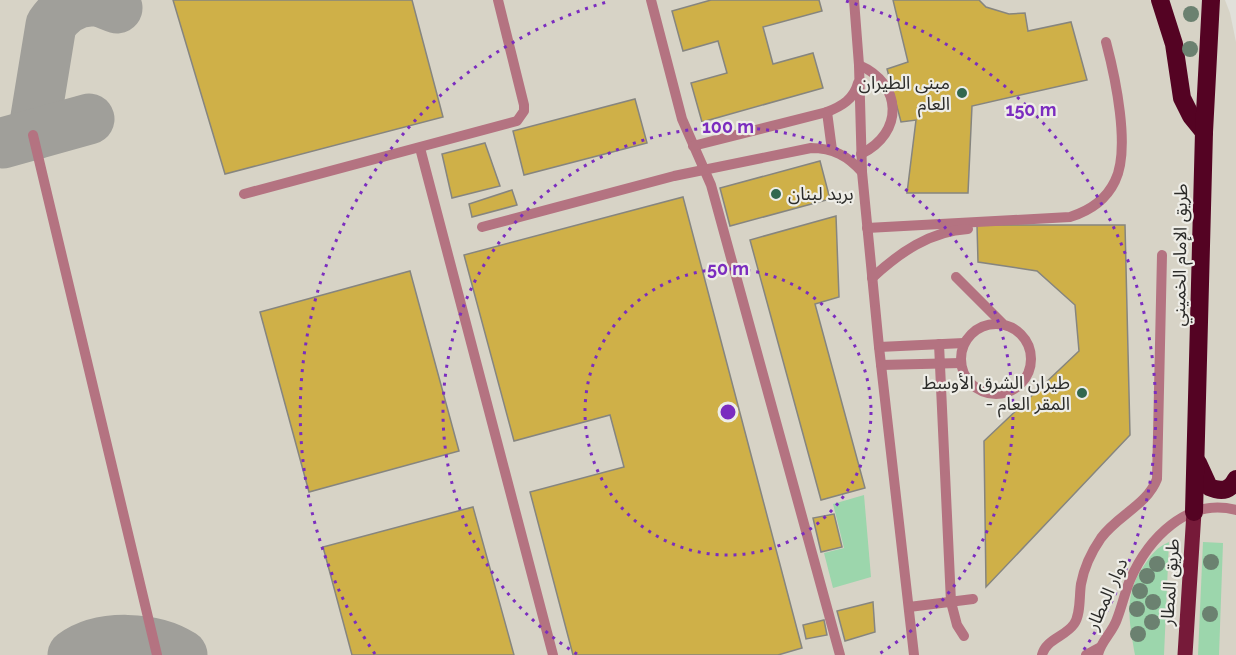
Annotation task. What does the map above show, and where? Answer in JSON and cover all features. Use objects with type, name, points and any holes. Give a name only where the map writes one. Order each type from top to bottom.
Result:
[{"type":"highway","points":[[1160,0],[1174,44],[1182,98],[1191,116],[1204,132]]},
{"type":"highway","name":"طريق الإمام الخميني","points":[[1194,512],[1204,132],[1211,0]]},
{"type":"highway","points":[[1196,459],[1209,487],[1225,490],[1232,486],[1236,479]]},
{"type":"main road","name":"طريق المطار","points":[[1185,655],[1194,512]]},
{"type":"lane","points":[[243,194],[512,123],[521,117],[524,105],[498,0]]},
{"type":"lane","points":[[651,0],[682,119],[705,171],[840,655]]},
{"type":"lane","points":[[854,0],[859,65],[862,172],[867,228],[914,655]]},
{"type":"lane","points":[[867,228],[1070,218],[1091,208],[1108,193],[1116,180],[1120,165],[1120,116],[1106,42]]},
{"type":"lane","points":[[859,65],[871,70],[881,79],[890,96],[892,115],[889,128],[882,139],[873,148],[861,154]]},
{"type":"lane","points":[[693,146],[827,112],[844,104],[852,97],[859,80]]},
{"type":"lane","points":[[827,112],[832,150]]},
{"type":"lane","points":[[33,135],[157,655]]},
{"type":"lane","points":[[420,148],[553,655]]},
{"type":"lane","points":[[482,227],[666,178],[811,148],[832,150],[844,155],[862,172]]},
{"type":"lane","points":[[872,278],[891,260],[937,235],[963,229],[1014,226],[1054,219]]},
{"type":"lane","points":[[1042,655],[1049,643],[1069,631],[1077,619],[1082,581],[1089,558],[1101,537],[1117,519],[1146,498],[1157,478],[1162,255]]},
{"type":"lane","points":[[956,277],[1002,324]]},
{"type":"lane","points":[[1002,324],[1013,327],[1023,335],[1032,357],[1031,369],[1021,384],[1005,393],[993,394],[982,391],[972,384],[964,374],[961,363],[964,343],[971,334],[980,327],[1002,324]]},
{"type":"lane","points":[[879,347],[964,343]]},
{"type":"lane","points":[[939,344],[951,602],[957,625],[964,636]]},
{"type":"lane","points":[[881,365],[961,363]]},
{"type":"lane","name":"دوار المطار","points":[[1086,655],[1098,652],[1117,620],[1130,579],[1145,552],[1166,528],[1194,512],[1211,508],[1236,510]]},
{"type":"lane","points":[[909,606],[973,599]]},
{"type":"shaded area","points":[[0,0],[1225,0],[1236,42],[1236,655],[0,655]]},
{"type":"green space","points":[[864,495],[871,577],[833,588],[824,553],[844,548],[833,504]]},
{"type":"green space","points":[[1169,542],[1164,655],[1135,655],[1129,608],[1133,586],[1150,557]]},
{"type":"green space","points":[[1203,542],[1223,543],[1219,655],[1198,655]]},
{"type":"building","points":[[173,0],[412,0],[443,117],[225,174]]},
{"type":"building","points":[[711,0],[819,0],[822,11],[763,27],[773,64],[813,53],[823,88],[702,122],[691,83],[727,73],[718,41],[683,51],[672,11]]},
{"type":"building","name":"مبنى الطيران العام","points":[[893,0],[979,0],[986,7],[1009,14],[1025,13],[1028,31],[1071,22],[1087,80],[972,106],[968,193],[907,193],[916,120],[901,122],[887,69],[908,62]]},
{"type":"building","points":[[635,99],[647,143],[524,175],[513,131]]},
{"type":"building","points":[[485,143],[500,186],[452,198],[442,154]]},
{"type":"building","points":[[820,161],[830,199],[730,226],[720,188]]},
{"type":"building","points":[[512,190],[517,205],[472,217],[469,204]]},
{"type":"building","points":[[683,197],[802,648],[778,655],[573,655],[530,492],[624,467],[610,415],[514,441],[464,255]]},
{"type":"building","points":[[836,216],[839,297],[815,304],[865,488],[821,500],[750,240]]},
{"type":"building","name":"طيران الشرق الأوسط - المقر العام","points":[[977,225],[1125,225],[1130,435],[986,587],[984,441],[1079,351],[1075,305],[1037,271],[978,262]]},
{"type":"building","points":[[410,271],[459,451],[309,492],[260,312]]},
{"type":"building","points":[[473,507],[514,655],[352,655],[323,547]]},
{"type":"building","points":[[834,514],[842,547],[821,552],[813,518]]},
{"type":"building","points":[[873,602],[875,632],[845,641],[837,611]]},
{"type":"building","points":[[824,620],[827,635],[806,639],[803,625]]},
{"type":"taxiway","points":[[33,135],[51,25],[64,11],[81,2],[97,1],[117,8]]},
{"type":"taxiway","points":[[3,143],[89,119]]},
{"type":"taxiway","points":[[73,655],[98,644],[128,640],[157,644],[182,655]]},
{"type":"place","name":"مبنى الطيران العام","points":[[962,93]]},
{"type":"place","name":"بريد لبنان","points":[[776,194]]},
{"type":"place","name":"طيران الشرق الأوسط - المقر العام","points":[[1082,393]]}]
